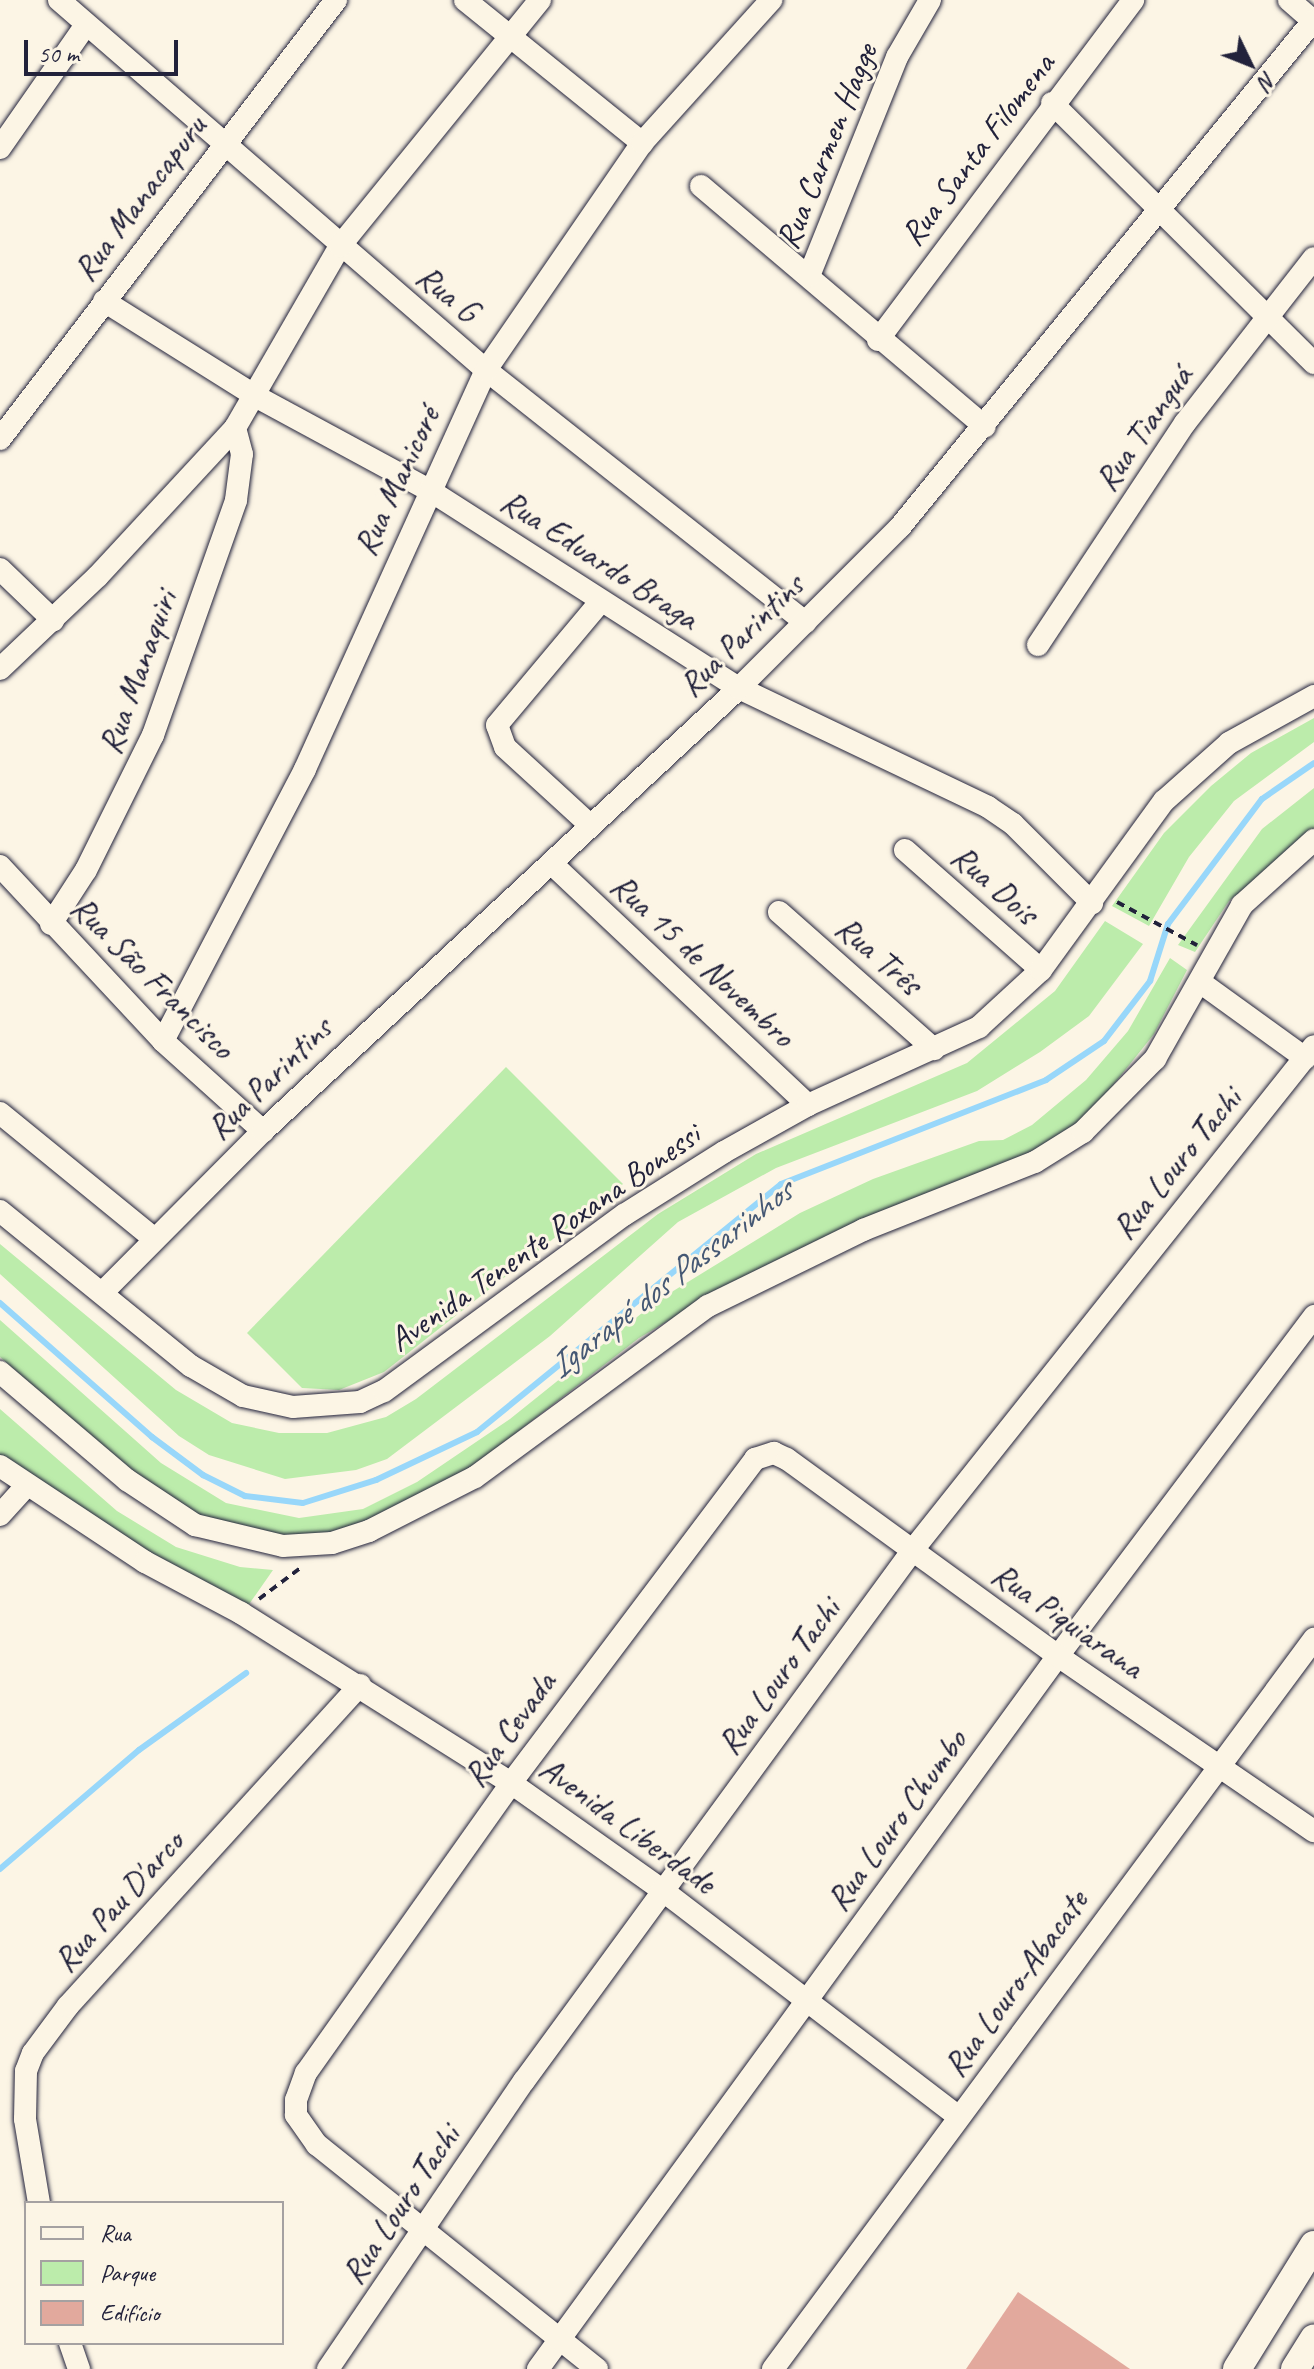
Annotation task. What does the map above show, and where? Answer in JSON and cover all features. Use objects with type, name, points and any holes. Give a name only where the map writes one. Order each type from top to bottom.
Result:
[{"type":"main road","points":[[1237,2369],[1314,2245]]},
{"type":"main road","points":[[1295,2369],[1314,2338]]},
{"type":"street","name":"Rua G","points":[[59,0],[85,26],[486,370],[805,622]]},
{"type":"street","name":"Rua Manacapuru","points":[[0,439],[222,144],[336,0]]},
{"type":"street","points":[[465,0],[642,143]]},
{"type":"street","name":"Rua Manaquiri","points":[[0,669],[53,620],[235,428],[257,397],[340,246],[540,0]]},
{"type":"street","name":"Rua Manicoré","points":[[163,1041],[305,769],[486,370],[642,143],[771,0]]},
{"type":"street","name":"Rua Carmen Hagge","points":[[809,276],[897,57],[930,0]]},
{"type":"street","name":"Rua Santa Filomena","points":[[878,340],[1052,103],[1133,0]]},
{"type":"street","points":[[1289,0],[1314,21]]},
{"type":"street","name":"Rua Parintins","points":[[102,1293],[152,1237],[739,688],[900,527],[985,427],[1314,21]]},
{"type":"street","points":[[0,148],[85,26]]},
{"type":"street","points":[[1052,103],[1314,363]]},
{"type":"street","points":[[701,186],[809,276],[878,340],[985,427]]},
{"type":"street","name":"Rua Tianguá","points":[[1038,645],[1185,423],[1314,258]]},
{"type":"street","name":"Rua Eduardo Braga","points":[[104,301],[257,397],[429,490],[739,688],[988,807],[1013,824],[1100,900]]},
{"type":"street","name":"Rua Manaquiri","points":[[51,924],[93,857],[153,735],[236,500],[242,474],[235,428]]},
{"type":"street","points":[[0,569],[53,620]]},
{"type":"street","points":[[590,825],[505,747],[497,725],[601,601]]},
{"type":"street","name":"Avenida Tenente Roxana Bonessi","points":[[0,1211],[191,1366],[243,1396],[293,1407],[360,1402],[384,1391],[624,1215],[808,1105],[979,1027],[1041,970],[1100,900],[1164,801],[1229,743],[1314,696]]},
{"type":"street","points":[[0,1372],[127,1480],[195,1525],[283,1546],[332,1543],[415,1512],[475,1477],[708,1306],[863,1230],[1059,1149],[1123,1095],[1155,1059],[1242,905],[1314,840]]},
{"type":"street","name":"Rua Dois","points":[[905,850],[1041,970]]},
{"type":"street","name":"Rua 15 de Novembro","points":[[551,863],[808,1105]]},
{"type":"street","name":"Rua São Francisco","points":[[0,866],[163,1041],[263,1131]]},
{"type":"street","name":"Rua Três","points":[[779,912],[934,1049]]},
{"type":"street","points":[[1200,982],[1310,1052]]},
{"type":"street","name":"Rua Louro Tachi","points":[[328,2369],[662,1890],[912,1551],[1310,1052]]},
{"type":"street","points":[[0,1113],[152,1237]]},
{"type":"street","name":"Rua Louro Chumbo","points":[[538,2369],[1058,1656],[1314,1316]]},
{"type":"street","name":"Rua Cevada","points":[[422,2233],[306,2130],[296,2115],[296,2100],[306,2073],[511,1783],[741,1471],[765,1454],[787,1459]]},
{"type":"street","name":"Rua Piquiarana","points":[[787,1459],[1058,1656],[1314,1831]]},
{"type":"street","name":"Avenida Liberdade","points":[[0,1466],[145,1562],[241,1613],[360,1685],[511,1783],[662,1890],[958,2116]]},
{"type":"street","points":[[0,1515],[26,1486]]},
{"type":"street","name":"Rua Louro-Abacate","points":[[773,2369],[1314,1639]]},
{"type":"street","name":"Rua Pau D'arco","points":[[39,2201],[25,2119],[26,2071],[33,2053],[68,2006],[360,1685]]},
{"type":"street","points":[[422,2233],[597,2369]]},
{"type":"street","points":[[71,2345],[79,2369]]},
{"type":"path","points":[[1100,900],[1201,947]]},
{"type":"path","points":[[241,1613],[332,1543]]},
{"type":"green space","points":[[1314,718],[1314,742],[1234,801],[1189,857],[1149,926],[1112,906],[1164,833],[1211,786],[1251,753]]},
{"type":"green space","points":[[1314,788],[1314,833],[1229,901],[1195,952],[1178,945],[1262,829]]},
{"type":"green space","points":[[1105,921],[1143,944],[1089,1016],[1040,1052],[977,1091],[776,1168],[678,1222],[550,1336],[387,1459],[356,1470],[285,1479],[209,1455],[179,1436],[0,1274],[0,1244],[176,1390],[232,1423],[279,1433],[327,1433],[386,1417],[416,1399],[658,1214],[756,1154],[967,1063],[1055,991]]},
{"type":"green space","points":[[1170,958],[1187,970],[1154,1034],[1094,1109],[1058,1139],[1028,1158],[734,1282],[639,1338],[446,1487],[345,1533],[280,1537],[199,1516],[145,1484],[0,1357],[0,1320],[161,1463],[226,1503],[299,1518],[363,1509],[417,1482],[510,1419],[657,1301],[800,1213],[873,1179],[979,1141],[1003,1140],[1032,1125],[1086,1080],[1128,1031]]},
{"type":"green space","points":[[506,1067],[623,1184],[384,1372],[339,1390],[302,1388],[247,1333]]},
{"type":"green space","points":[[0,1409],[117,1511],[176,1547],[240,1567],[273,1570],[245,1610],[0,1464]]},
{"type":"building","points":[[1018,2292],[1130,2369],[966,2369]]},
{"type":"waterway","name":"Igarapé dos Passarinhos","points":[[0,1303],[152,1437],[203,1475],[245,1496],[303,1503],[376,1480],[477,1432],[781,1184],[1046,1080],[1104,1041],[1150,981],[1168,924],[1262,799],[1314,763]]},
{"type":"waterway","points":[[0,1869],[139,1750],[246,1673]]}]
